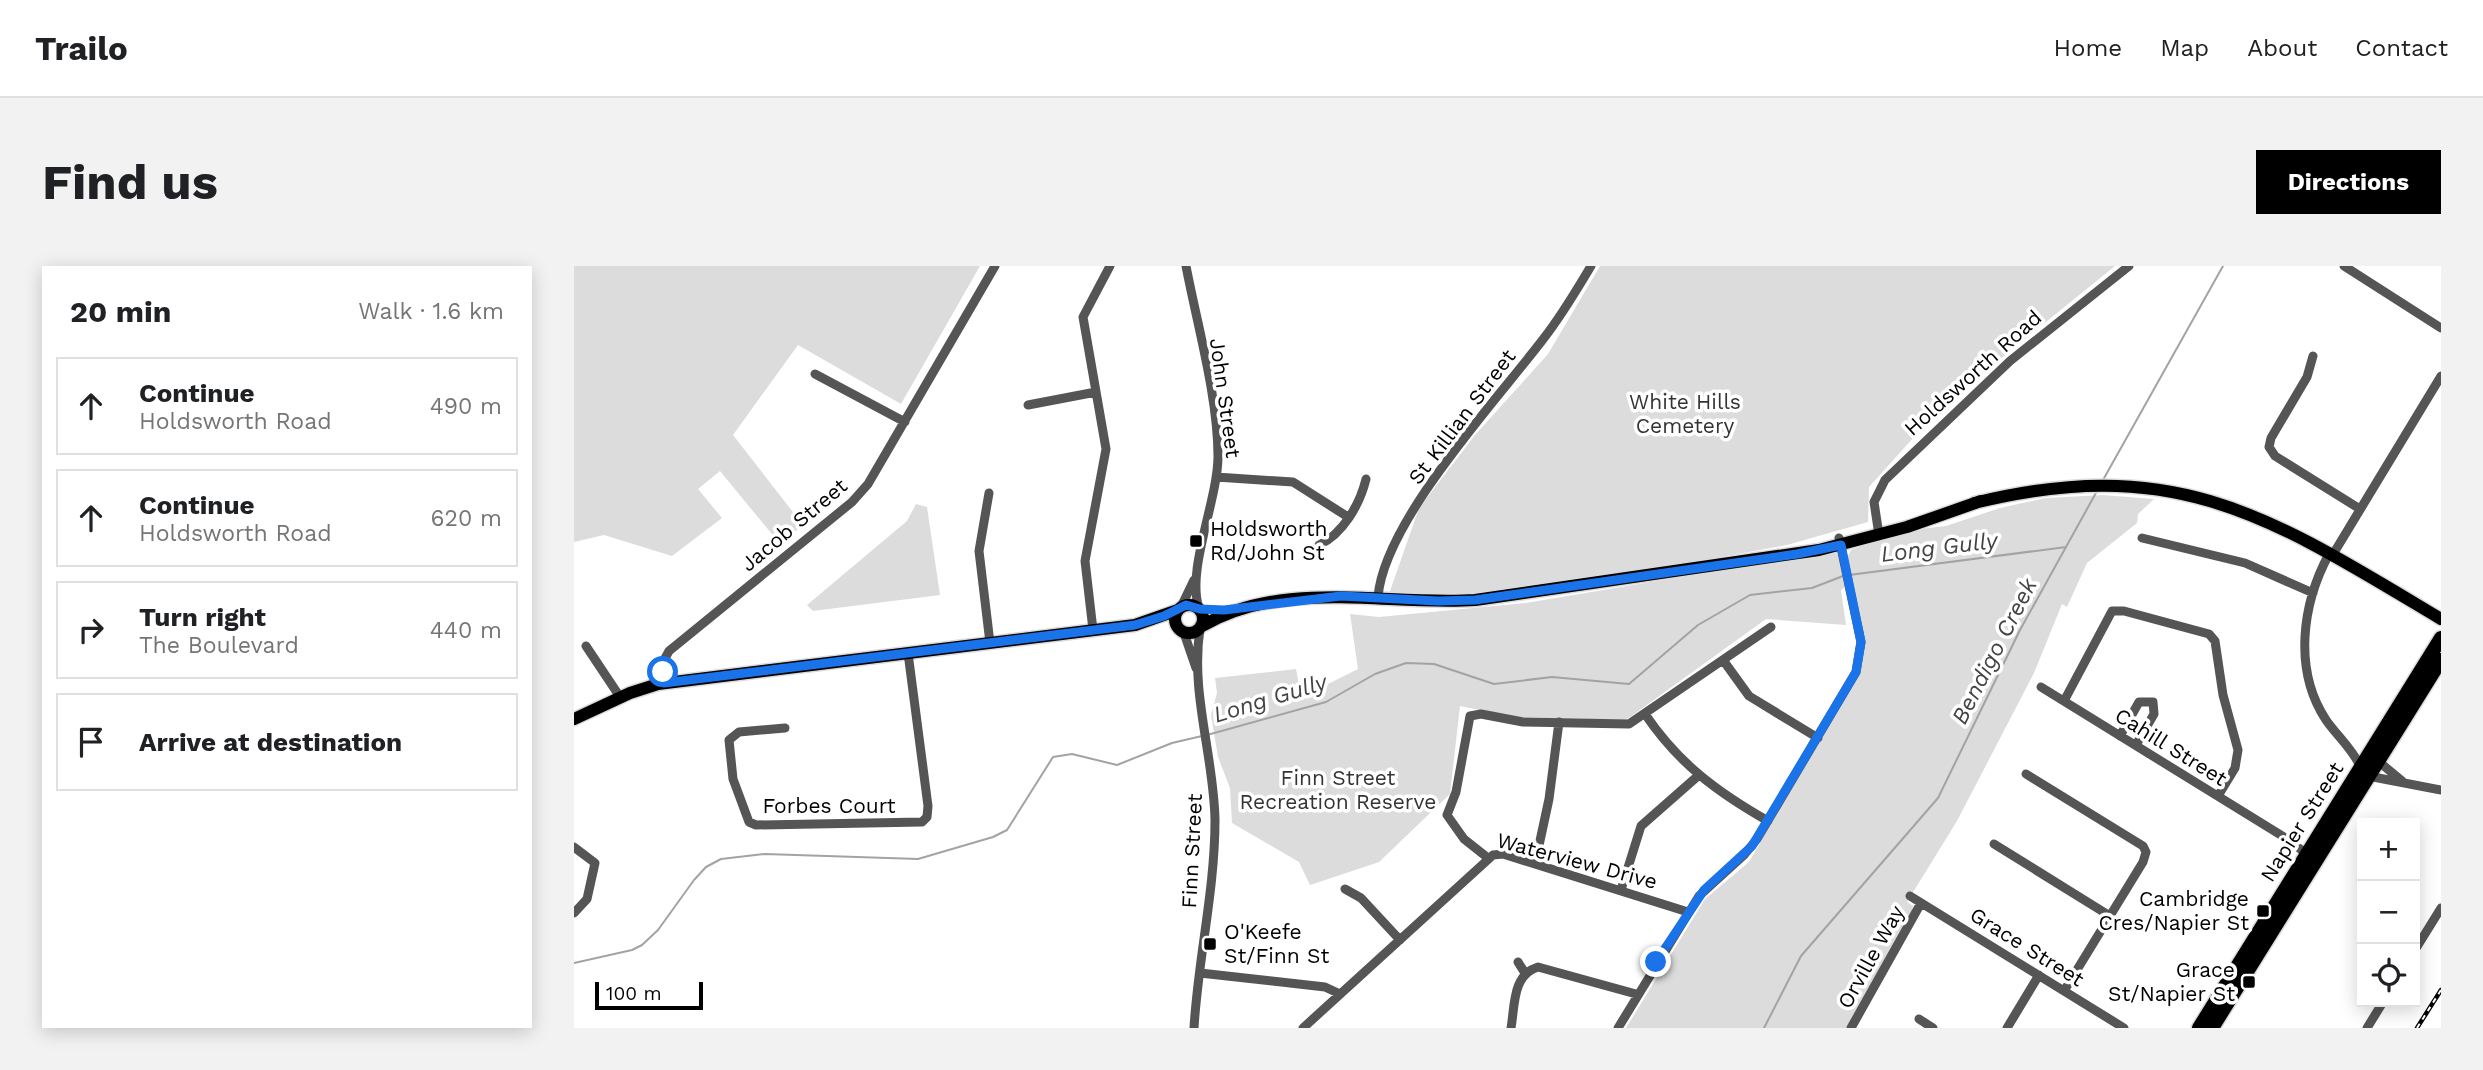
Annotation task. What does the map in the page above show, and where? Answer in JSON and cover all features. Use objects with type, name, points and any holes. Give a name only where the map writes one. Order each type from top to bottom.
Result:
[{"type":"highway","name":"Napier Street","points":[[2205,1027],[2311,848],[2365,772],[2441,638]]},
{"type":"highway","name":"Napier Street","points":[[2374,756],[2441,660]]},
{"type":"highway","name":"Napier Street","points":[[2205,1027],[2224,1008],[2358,793],[2365,772]]},
{"type":"highway","points":[[2311,848],[2317,850],[2358,793]]},
{"type":"highway","points":[[2205,1027],[2238,974],[2245,974]]},
{"type":"main road","points":[[574,719],[620,697],[664,683],[1135,625],[1190,605],[1199,609],[1251,608],[1327,597],[1475,600],[1732,563],[1840,541],[1981,501],[2072,485],[2135,486],[2187,494],[2232,507],[2281,527],[2441,619]]},
{"type":"main road","points":[[2330,555],[2441,628]]},
{"type":"main road","points":[[1180,608],[1175,622],[1182,631]]},
{"type":"main road","points":[[1135,625],[1193,633],[1216,618],[1251,608]]},
{"type":"main road","points":[[1199,609],[1204,618],[1201,628]]},
{"type":"street","name":"Jacob Street","points":[[664,683],[663,662],[667,653],[852,502],[869,484],[995,266]]},
{"type":"street","points":[[1093,630],[1085,561],[1106,449],[1083,317],[1110,266]]},
{"type":"street","name":"John Street","points":[[1180,608],[1196,575],[1216,477],[1218,454],[1214,415],[1186,266]]},
{"type":"street","name":"St Killian Street","points":[[1378,597],[1385,560],[1439,472],[1555,323],[1591,266]]},
{"type":"street","name":"Holdsworth Road","points":[[1878,531],[1874,502],[1885,480],[2010,361],[2129,266]]},
{"type":"street","points":[[2344,266],[2437,322],[2441,328]]},
{"type":"street","points":[[2313,356],[2307,377],[2271,438],[2269,447],[2275,456],[2360,509]]},
{"type":"street","points":[[815,374],[905,422]]},
{"type":"street","points":[[2441,376],[2330,555],[2313,593],[2305,629],[2305,663],[2314,699],[2365,772],[2409,785],[2441,790]]},
{"type":"street","points":[[1028,405],[1096,392]]},
{"type":"street","points":[[1216,477],[1293,482],[1348,517]]},
{"type":"street","points":[[1319,545],[1335,535],[1348,517],[1359,500],[1366,479]]},
{"type":"street","points":[[989,493],[979,551],[989,643]]},
{"type":"street","points":[[2142,538],[2245,563],[2313,593]]},
{"type":"street","points":[[1618,1028],[1636,994],[1688,912],[1710,884],[1744,855],[1768,821],[1818,738],[1860,660],[1861,642],[1840,541]]},
{"type":"street","name":"John Street","points":[[1196,575],[1199,609]]},
{"type":"street","points":[[2064,701],[2112,611],[2124,611],[2209,634],[2214,641],[2223,695],[2238,750],[2235,768],[2218,796]]},
{"type":"street","name":"Waterview Drive","points":[[1688,912],[1501,854],[1488,858],[1458,832],[1447,815],[1456,792],[1467,720],[1478,713],[1511,721],[1625,724],[1645,714],[1771,627]]},
{"type":"street","name":"Finn Street","points":[[1195,1028],[1214,831],[1199,676],[1201,628]]},
{"type":"street","name":"Finn Street","points":[[1182,631],[1199,676]]},
{"type":"street","points":[[586,646],[620,697]]},
{"type":"street","name":"Forbes Court","points":[[785,728],[738,732],[729,740],[733,779],[749,822],[756,825],[914,824],[927,817],[908,653]]},
{"type":"street","points":[[1723,660],[1749,696],[1818,738]]},
{"type":"street","name":"Cahill Street","points":[[2040,687],[2284,837],[2311,848]]},
{"type":"street","points":[[2120,736],[2139,702],[2153,702],[2154,714],[2136,746]]},
{"type":"street","points":[[1645,714],[1668,747],[1699,775],[1730,799],[1768,821]]},
{"type":"street","points":[[1535,864],[1549,799],[1559,722]]},
{"type":"street","points":[[2338,736],[2354,749],[2374,756],[2389,773],[2409,785]]},
{"type":"street","points":[[2026,774],[2145,849],[2145,860],[2064,991]]},
{"type":"street","points":[[1621,890],[1641,827],[1699,775]]},
{"type":"street","name":"Cahill Street","points":[[2284,837],[2311,848]]},
{"type":"street","points":[[1994,844],[2110,916]]},
{"type":"street","points":[[574,847],[595,863],[587,900],[574,913]]},
{"type":"street","points":[[1303,1028],[1488,858]]},
{"type":"street","points":[[1345,889],[1361,898],[1400,940]]},
{"type":"street","name":"Grace Street","points":[[1910,896],[2124,1028]]},
{"type":"street","name":"Orville Way","points":[[1851,1028],[1921,903]]},
{"type":"street","points":[[2419,944],[2441,908]]},
{"type":"street","points":[[1518,962],[1525,972]]},
{"type":"street","points":[[1511,1028],[1518,984],[1525,972],[1538,967],[1547,967],[1636,994]]},
{"type":"street","points":[[1200,973],[1325,986],[1340,994]]},
{"type":"street","points":[[2007,1028],[2039,975]]},
{"type":"street","points":[[2367,1028],[2380,1007]]},
{"type":"street","points":[[1919,1019],[1934,1028]]},
{"type":"green space","points":[[574,266],[980,266],[901,404],[798,345],[733,435],[803,525],[780,544],[720,471],[698,489],[722,518],[672,556],[604,535],[574,542]]},
{"type":"green space","name":"White Hills Cemetery","points":[[1600,266],[2115,266],[1941,407],[1869,487],[1868,522],[1787,545],[1678,565],[1460,597],[1389,594],[1419,508],[1475,435],[1548,354]]},
{"type":"green space","points":[[2103,495],[2154,499],[2138,514],[2137,523],[2087,563],[2067,607],[2062,604],[2034,673],[1957,821],[1907,902],[1913,906],[1912,911],[1847,1028],[1626,1028],[1705,899],[1749,862],[1859,672],[1864,644],[1847,558],[1851,550],[1910,530],[1946,526],[2000,508],[2046,498]]},
{"type":"green space","points":[[916,504],[927,507],[940,595],[813,611],[807,605],[907,521]]},
{"type":"green space","name":"Finn Street Recreation Reserve","points":[[1835,551],[1845,587],[1841,590],[1846,625],[1766,619],[1626,720],[1512,717],[1460,706],[1450,794],[1379,862],[1310,885],[1299,862],[1232,823],[1230,788],[1218,757],[1211,715],[1217,693],[1215,678],[1296,669],[1300,690],[1320,688],[1358,669],[1350,614],[1379,617],[1526,603]]},
{"type":"waterway","name":"Bendigo Creek","points":[[2103,480],[2223,266]]},
{"type":"waterway","name":"Bendigo Creek","points":[[1764,1028],[1801,956],[1938,798],[2020,630],[2097,491]]},
{"type":"waterway","name":"Long Gully","points":[[1849,575],[2066,547]]},
{"type":"waterway","name":"Long Gully","points":[[1207,735],[1326,702],[1375,674],[1406,663],[1434,664],[1494,684],[1552,677],[1629,684],[1698,625],[1750,595],[1812,588],[1843,576]]},
{"type":"waterway","name":"Long Gully","points":[[574,963],[632,950],[642,945],[658,930],[694,880],[706,867],[721,859],[765,854],[918,859],[993,837],[1007,830],[1053,757],[1072,754],[1117,765],[1172,743],[1202,736]]},
{"type":"railway","points":[[2417,1028],[2441,990]]},
{"type":"place","name":"Holdsworth Rd/John St","points":[[1196,541]]},
{"type":"place","name":"Cambridge Cres/Napier St","points":[[2263,911]]},
{"type":"place","name":"O'Keefe St/Finn St","points":[[1210,944]]},
{"type":"place","name":"Grace St/Napier St","points":[[2249,982]]},
{"type":"route","points":[[663,672],[664,683],[1135,625],[1164,616],[1186,605],[1200,609],[1224,610],[1341,596],[1438,601],[1498,598],[1797,554],[1841,545],[1861,642],[1861,655],[1856,672],[1752,846],[1704,890],[1656,962]]}]
